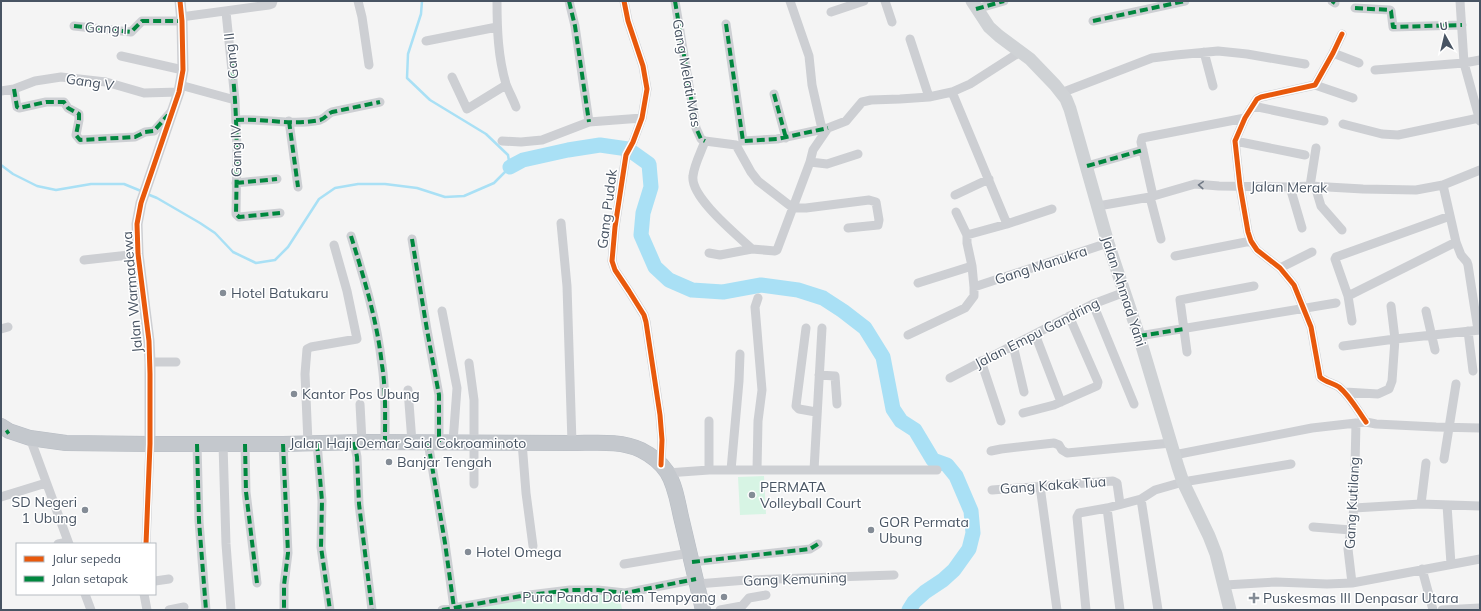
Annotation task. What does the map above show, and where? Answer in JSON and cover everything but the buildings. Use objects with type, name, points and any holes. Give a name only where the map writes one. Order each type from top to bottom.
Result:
[{"type":"highway","name":"Jalan Haji Oemar Said Cokroaminoto","points":[[4,431],[30,438],[66,443],[283,444],[358,442],[572,442],[606,443],[629,446],[650,455],[664,469],[676,494],[702,610]]},
{"type":"main road","name":"Jalan Ahmad Yani","points":[[974,5],[989,27],[1030,59],[1061,93],[1070,109],[1108,243],[1140,336],[1183,482],[1209,536],[1225,585],[1230,610]]},
{"type":"street","name":"Jalan Warmadewa","points":[[150,444],[149,341],[138,254],[137,224],[141,203],[180,88],[183,70],[182,19],[180,1]]},
{"type":"street","points":[[182,19],[269,6],[273,1]]},
{"type":"street","points":[[358,1],[362,17],[369,65]]},
{"type":"street","points":[[497,1],[497,27],[501,58],[506,85],[516,107]]},
{"type":"street","points":[[569,1],[575,26],[589,122]]},
{"type":"street","name":"Gang Pudak","points":[[624,1],[628,21],[643,66],[647,89],[642,118],[633,142],[626,155],[615,227],[612,261],[615,270],[644,315],[646,322],[660,415],[664,469]]},
{"type":"street","name":"Gang Melati Mas","points":[[675,1],[696,128],[701,139],[705,141]]},
{"type":"street","points":[[709,253],[720,255],[752,249],[777,250],[810,162],[813,150],[825,128],[812,85],[809,56],[790,1]]},
{"type":"street","points":[[831,12],[864,1]]},
{"type":"street","points":[[885,1],[892,22]]},
{"type":"street","points":[[974,5],[1004,1]]},
{"type":"street","points":[[1093,21],[1185,1]]},
{"type":"street","points":[[1343,124],[1382,134],[1398,135],[1480,119],[1464,63],[1460,1]]},
{"type":"street","points":[[1355,8],[1390,10],[1393,27],[1462,25]]},
{"type":"street","name":"Gang II","points":[[226,12],[235,100]]},
{"type":"street","name":"Gang I","points":[[74,26],[131,32],[142,21],[182,19]]},
{"type":"street","points":[[726,24],[743,141],[786,138],[825,128],[846,121],[862,102],[866,101],[929,97],[952,92],[970,84],[1020,52]]},
{"type":"street","points":[[426,41],[497,27]]},
{"type":"street","points":[[1315,85],[1342,34]]},
{"type":"street","points":[[910,40],[929,97]]},
{"type":"street","points":[[1061,93],[1152,58],[1218,51],[1247,54],[1305,64]]},
{"type":"street","points":[[1204,52],[1213,86]]},
{"type":"street","points":[[1333,53],[1359,63]]},
{"type":"street","points":[[121,56],[183,70]]},
{"type":"street","points":[[1375,70],[1464,63],[1480,60]]},
{"type":"street","name":"Gang V","points":[[1,91],[14,89],[35,81],[62,77],[106,82],[144,93],[180,88]]},
{"type":"street","points":[[452,77],[467,109],[506,85]]},
{"type":"street","points":[[1354,98],[1315,85],[1261,97],[1257,99],[1245,118],[1235,141],[1240,186],[1251,241],[1256,250],[1280,268],[1294,285],[1311,327],[1320,377],[1322,380],[1330,382],[1345,392],[1366,422]]},
{"type":"street","points":[[180,88],[235,100]]},
{"type":"street","points":[[14,89],[17,107],[19,108],[46,102],[64,102],[68,108],[79,114],[76,135],[80,140],[134,137],[145,132],[154,131],[174,109]]},
{"type":"street","points":[[952,92],[1007,224]]},
{"type":"street","points":[[774,94],[786,138]]},
{"type":"street","name":"Gang IV","points":[[235,100],[236,215],[280,213]]},
{"type":"street","points":[[236,120],[252,119],[261,121],[289,121],[293,123],[319,120],[325,118],[332,112],[380,102]]},
{"type":"street","points":[[1253,106],[1324,120]]},
{"type":"street","points":[[502,141],[521,142],[542,140],[589,122],[642,118]]},
{"type":"street","points":[[1161,239],[1140,140],[1144,136],[1245,118]]},
{"type":"street","points":[[289,121],[298,187]]},
{"type":"street","points":[[752,249],[709,209],[694,184],[692,177],[705,141],[736,145],[751,172],[758,181],[793,208],[806,208],[869,200],[876,202],[879,220],[878,225],[848,228]]},
{"type":"street","points":[[1235,141],[1304,155]]},
{"type":"street","points":[[1316,148],[1313,186],[1321,206],[1342,230]]},
{"type":"street","points":[[1086,166],[1143,150]]},
{"type":"street","points":[[810,162],[827,164],[858,154]]},
{"type":"street","name":"Jalan Merak","points":[[1098,206],[1152,197],[1195,184],[1219,186],[1313,186],[1382,190],[1416,190],[1444,185],[1480,170]]},
{"type":"street","points":[[236,183],[277,179]]},
{"type":"street","points":[[955,195],[989,179]]},
{"type":"street","points":[[1343,346],[1479,330],[1467,263],[1461,255],[1456,242],[1444,185]]},
{"type":"street","points":[[1290,187],[1302,228]]},
{"type":"street","points":[[967,236],[1052,209]]},
{"type":"street","points":[[908,336],[965,308],[974,296],[972,266],[967,236],[956,212]]},
{"type":"street","points":[[1352,321],[1348,296],[1335,259],[1336,257],[1450,216]]},
{"type":"street","points":[[561,223],[567,286],[572,442]]},
{"type":"street","points":[[350,236],[372,308],[380,346],[384,383],[384,442]]},
{"type":"street","points":[[412,239],[439,395],[445,543],[454,608]]},
{"type":"street","points":[[1175,256],[1251,241]]},
{"type":"street","points":[[1348,296],[1456,242]]},
{"type":"street","name":"Gang Manukra","points":[[974,287],[1108,243]]},
{"type":"street","points":[[330,610],[321,546],[322,501],[313,443],[305,374],[307,349],[357,338],[347,291],[334,245]]},
{"type":"street","points":[[1280,268],[1312,252]]},
{"type":"street","points":[[84,260],[138,254]]},
{"type":"street","points":[[918,283],[972,266]]},
{"type":"street","points":[[1470,282],[1480,280]]},
{"type":"street","points":[[1187,352],[1180,300],[1254,286]]},
{"type":"street","name":"Jalan Empu Gandring","points":[[950,378],[1093,304],[1124,292]]},
{"type":"street","points":[[757,470],[758,420],[762,390],[755,307],[758,298]]},
{"type":"street","points":[[1140,336],[1303,307],[1336,303]]},
{"type":"street","points":[[1093,304],[1134,404]]},
{"type":"street","points":[[1345,392],[1378,394],[1389,389],[1392,381],[1395,339],[1391,306]]},
{"type":"street","points":[[440,442],[457,388],[442,311]]},
{"type":"street","points":[[1426,311],[1434,350]]},
{"type":"street","points":[[1023,413],[1061,402],[1097,386],[1098,382],[1069,316]]},
{"type":"street","points":[[806,328],[796,406],[799,409],[816,412]]},
{"type":"street","points":[[814,470],[816,412],[822,328]]},
{"type":"street","points":[[1468,331],[1473,371]]},
{"type":"street","points":[[1035,334],[1061,402]]},
{"type":"street","points":[[1013,345],[1024,392]]},
{"type":"street","points":[[731,470],[740,354]]},
{"type":"street","points":[[981,361],[1002,421]]},
{"type":"street","points":[[150,362],[176,362]]},
{"type":"street","points":[[469,363],[474,400],[474,484]]},
{"type":"street","points":[[819,375],[835,376],[837,404]]},
{"type":"street","points":[[1444,459],[1456,384]]},
{"type":"street","points":[[408,390],[412,442]]},
{"type":"street","points":[[360,404],[357,457],[359,504],[372,610]]},
{"type":"street","points":[[709,421],[709,470]]},
{"type":"street","points":[[991,451],[1054,443],[1059,445],[1062,450],[1067,453],[1173,449],[1356,422],[1449,428],[1480,428]]},
{"type":"street","name":"Gang Kutilang","points":[[1352,582],[1348,549],[1354,508],[1356,422]]},
{"type":"street","points":[[30,438],[69,543]]},
{"type":"street","points":[[522,442],[526,493],[533,546]]},
{"type":"street","points":[[146,543],[150,444]]},
{"type":"street","points":[[197,444],[199,536],[206,610]]},
{"type":"street","points":[[223,444],[226,544],[230,610]]},
{"type":"street","points":[[245,444],[246,492],[257,583]]},
{"type":"street","points":[[283,444],[288,553],[284,585],[284,610]]},
{"type":"street","points":[[1422,504],[1426,462]]},
{"type":"street","name":"Gang Kakak Tua","points":[[1086,610],[1077,517],[1080,512],[1107,508],[1141,499],[1155,490],[1183,482],[1291,464]]},
{"type":"street","points":[[664,469],[937,470]]},
{"type":"street","name":"Gang Kakak Tua","points":[[992,490],[1113,481],[1117,483],[1120,504]]},
{"type":"street","points":[[1,498],[46,483]]},
{"type":"street","points":[[1040,486],[1057,610]]},
{"type":"street","points":[[1141,499],[1158,610]]},
{"type":"street","points":[[1354,508],[1422,504],[1480,506]]},
{"type":"street","points":[[1447,505],[1451,564]]},
{"type":"street","points":[[1107,508],[1120,610]]},
{"type":"street","points":[[1313,527],[1351,530]]},
{"type":"street","points":[[624,564],[691,557],[810,549],[818,544]]},
{"type":"street","points":[[1225,585],[1276,582],[1327,584],[1352,582],[1480,559]]},
{"type":"street","points":[[1422,569],[1433,610]]},
{"type":"street","name":"Gang Kemuning","points":[[442,610],[521,596],[570,590],[598,590],[625,593],[696,582],[894,575]]},
{"type":"street","points":[[156,581],[169,579]]},
{"type":"street","points":[[85,595],[91,610]]},
{"type":"street","points":[[144,595],[147,610]]},
{"type":"street","points":[[720,610],[742,606],[749,598],[766,595]]},
{"type":"street","points":[[169,610],[184,607]]},
{"type":"street","points":[[1442,610],[1480,608]]},
{"type":"green space","name":"PERMATA Volleyball Court","points":[[764,476],[766,514],[740,515],[738,477]]},
{"type":"green space","points":[[570,593],[619,595],[622,609],[456,610]]},
{"type":"waterway","points":[[147,194],[157,198],[200,223],[215,233],[233,252],[256,263],[275,260],[288,247],[319,199],[335,188],[358,184],[385,184],[417,188],[445,197],[464,196],[494,183],[510,167],[508,155],[486,134],[430,100],[407,78],[408,54],[421,14],[422,1]]},
{"type":"waterway","points":[[510,167],[523,160],[568,150],[600,145],[628,149],[649,164],[651,187],[643,213],[641,235],[655,267],[669,280],[692,290],[723,292],[761,285],[798,290],[823,298],[865,328],[883,357],[893,409],[901,421],[915,430],[933,460],[947,465],[956,476],[971,511],[973,533],[969,549],[954,570],[943,580],[925,592],[914,602],[909,610]]},
{"type":"waterway","points":[[1,165],[13,174],[37,186],[56,190],[91,184],[124,184],[141,191]]},
{"type":"marked path","points":[[569,1],[575,26],[589,122]]},
{"type":"marked path","points":[[675,1],[696,128],[701,139],[705,141]]},
{"type":"marked path","points":[[976,9],[1004,1]]},
{"type":"marked path","points":[[1093,21],[1185,1]]},
{"type":"marked path","points":[[1355,8],[1390,10],[1393,27],[1462,25]]},
{"type":"marked path","points":[[74,26],[131,32],[142,21],[182,21]]},
{"type":"marked path","points":[[726,24],[743,141],[777,139],[828,128]]},
{"type":"marked path","points":[[231,60],[236,118],[236,214],[239,217],[280,213]]},
{"type":"marked path","points":[[14,89],[17,107],[19,108],[46,102],[64,102],[68,108],[79,114],[76,135],[80,140],[135,137],[145,132],[154,131],[168,115]]},
{"type":"marked path","points":[[774,94],[786,138]]},
{"type":"marked path","points":[[236,120],[310,122],[320,120],[332,112],[380,102]]},
{"type":"marked path","points":[[289,121],[298,187]]},
{"type":"marked path","points":[[1087,166],[1143,150]]},
{"type":"marked path","points":[[236,183],[277,179]]},
{"type":"marked path","points":[[351,236],[370,299],[380,348],[385,393],[385,442]]},
{"type":"marked path","points":[[412,239],[439,395],[439,442]]},
{"type":"marked path","points":[[1139,336],[1184,329]]},
{"type":"marked path","points":[[354,442],[357,457],[359,504],[372,610]]},
{"type":"marked path","points":[[428,442],[454,608]]},
{"type":"marked path","points":[[317,443],[322,501],[321,547],[330,610]]},
{"type":"marked path","points":[[197,444],[199,521],[206,610]]},
{"type":"marked path","points":[[245,444],[246,492],[257,583]]},
{"type":"marked path","points":[[283,444],[288,553],[284,585],[284,610]]},
{"type":"marked path","points":[[692,562],[810,549],[818,544]]},
{"type":"marked path","points":[[442,610],[521,596],[570,590],[598,590],[625,593],[696,579]]},
{"type":"cycle path","points":[[146,543],[150,444],[150,374],[149,341],[138,254],[137,224],[141,203],[179,92],[183,70],[180,1]]},
{"type":"cycle path","points":[[624,1],[628,21],[643,66],[647,89],[642,118],[633,142],[626,155],[615,227],[612,261],[615,270],[644,315],[646,322],[660,415],[662,440],[661,465]]},
{"type":"cycle path","points":[[1342,34],[1315,85],[1257,99],[1245,118],[1235,141],[1240,186],[1251,241],[1257,250],[1280,268],[1294,285],[1311,327],[1320,377],[1339,387],[1350,399],[1366,422]]},
{"type":"place","name":"Hotel Batukaru","points":[[223,293]]},
{"type":"place","name":"Kantor Pos Ubung","points":[[294,394]]},
{"type":"place","name":"Banjar Tengah","points":[[389,462]]},
{"type":"place","name":"PERMATA Volleyball Court","points":[[752,495]]},
{"type":"place","name":"SD Negeri 1 Ubung","points":[[85,510]]},
{"type":"place","name":"GOR Permata Ubung","points":[[871,530]]},
{"type":"place","name":"Hotel Omega","points":[[468,552]]},
{"type":"place","name":"Pura Panda Dalem Tempyang","points":[[724,597]]},
{"type":"place","name":"Puskesmas III Denpasar Utara","points":[[1254,598]]}]
